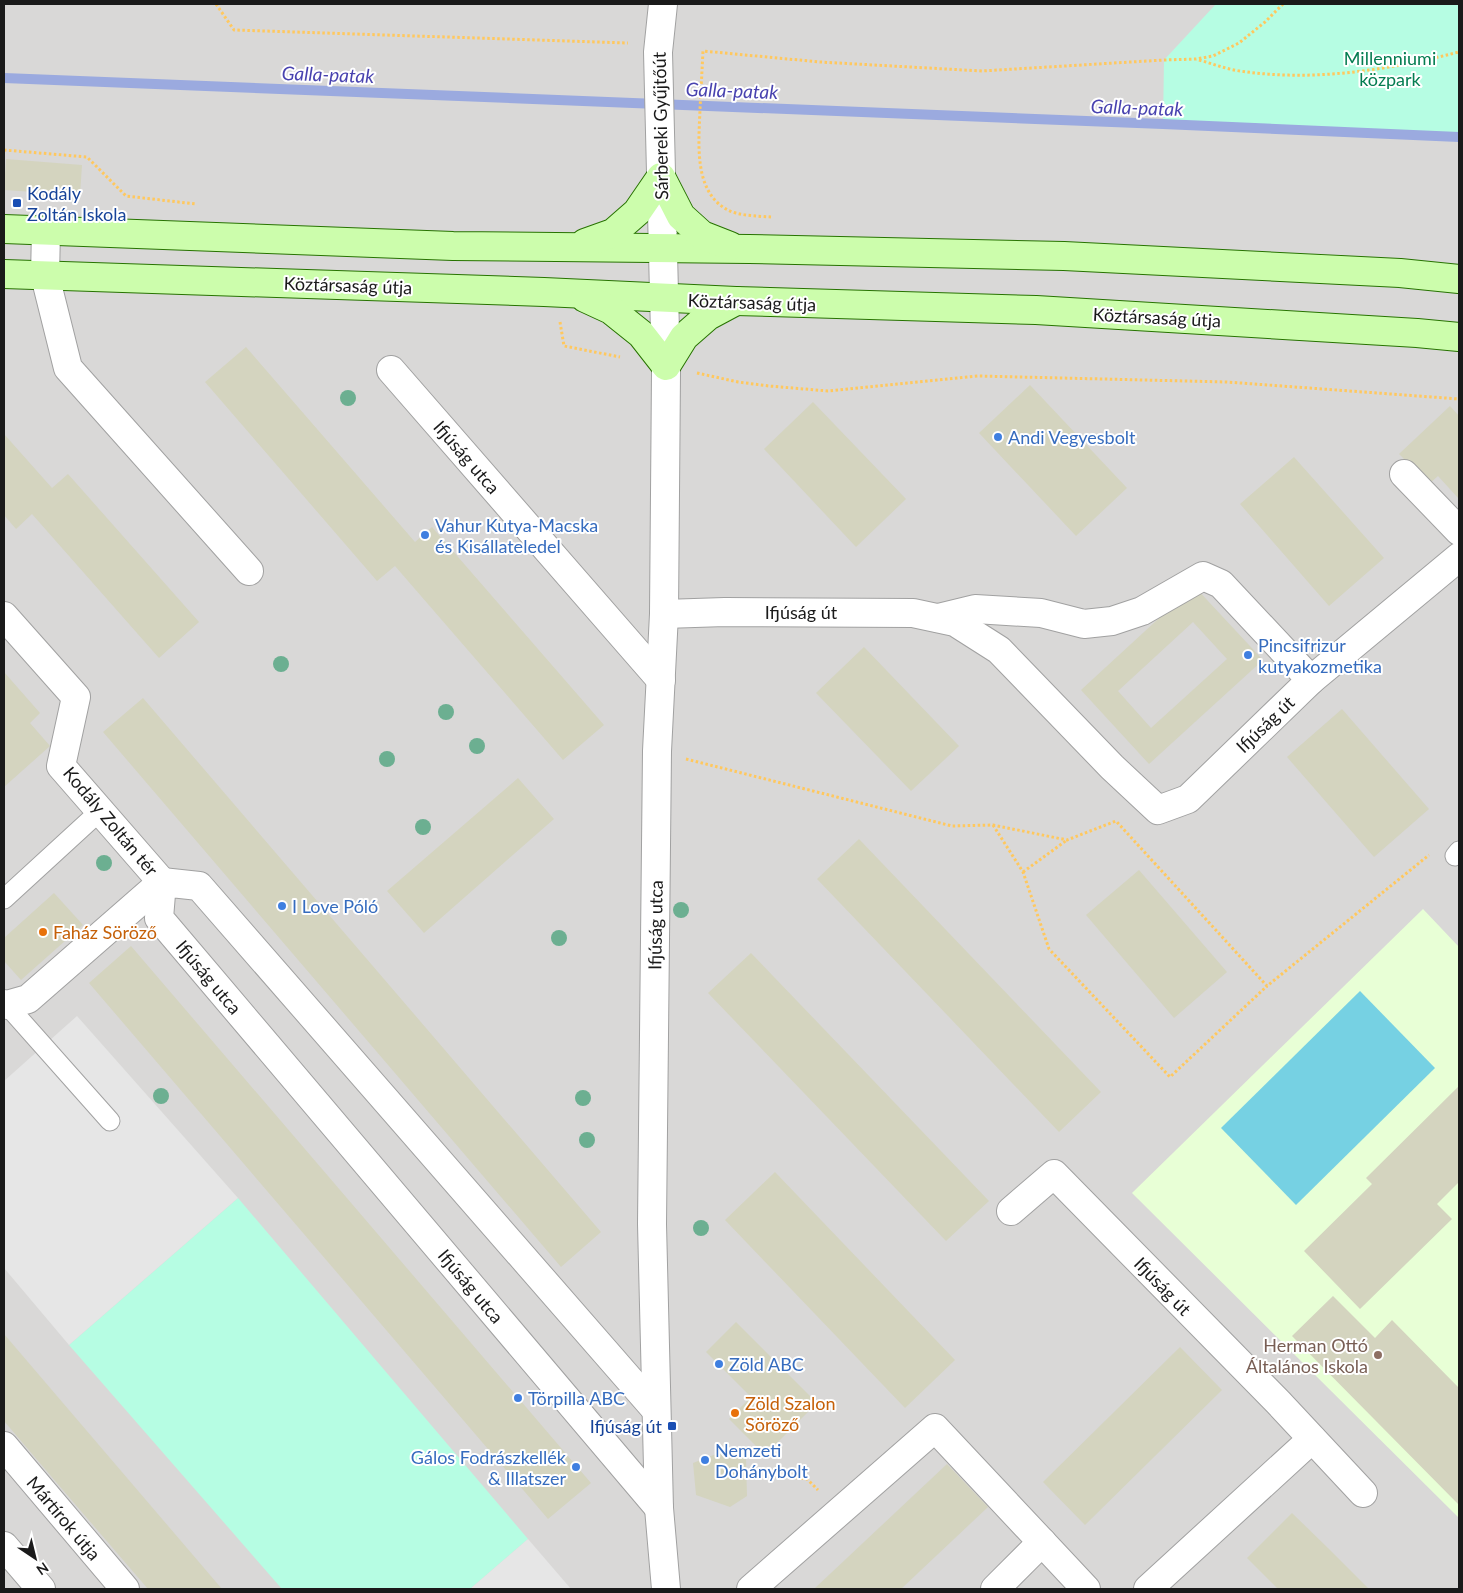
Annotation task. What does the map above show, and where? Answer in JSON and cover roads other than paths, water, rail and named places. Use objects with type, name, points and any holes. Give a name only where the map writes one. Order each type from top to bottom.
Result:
[{"type":"street","name":"Sárbereki Gyűjtőút","points":[[662,4],[659,48],[662,248]]},
{"type":"street","points":[[572,247],[613,233],[637,212],[661,177],[681,216],[702,235],[737,249]]},
{"type":"street","points":[[4,229],[453,246],[737,249],[1064,256],[1400,273],[1459,279]]},
{"type":"street","points":[[46,231],[45,276],[68,368],[249,571]]},
{"type":"street","points":[[662,248],[666,366]]},
{"type":"street","name":"Köztársaság útja","points":[[4,274],[1036,310],[1459,336]]},
{"type":"street","points":[[574,294],[610,310],[641,334],[666,366]]},
{"type":"street","points":[[666,366],[684,337],[708,316],[736,301]]},
{"type":"street","name":"Ifjúság utca","points":[[666,366],[664,614],[656,752],[652,1214],[659,1508],[666,1589]]},
{"type":"street","name":"Ifjúság utca","points":[[391,370],[661,680]]},
{"type":"street","points":[[1404,474],[1459,531]]},
{"type":"street","points":[[1311,680],[1459,558]]},
{"type":"street","name":"Ifjúság út","points":[[664,614],[725,612],[913,612],[938,618],[955,622],[999,650],[1112,767],[1158,810],[1188,799],[1311,680],[1221,584],[1203,576],[1142,611],[1112,621],[1084,624],[1041,613],[975,609],[938,618]]},
{"type":"street","name":"Kodály Zoltán tér","points":[[4,616],[76,697],[61,766],[162,882],[28,1000],[5,1005]]},
{"type":"street","points":[[162,882],[199,886],[656,1410]]},
{"type":"street","name":"Ifjúság utca","points":[[162,882],[159,918],[659,1508]]},
{"type":"street","name":"Ifjúság út","points":[[1011,1211],[1054,1174],[1364,1493]]},
{"type":"street","points":[[751,1589],[935,1428],[1086,1589]]},
{"type":"street","points":[[1148,1589],[1312,1439]]},
{"type":"street","name":"Mártírok útja","points":[[4,1446],[124,1589]]},
{"type":"street","points":[[995,1589],[1042,1542]]},
{"type":"street","points":[[4,1546],[41,1589]]},
{"type":"lane","points":[[4,899],[100,811]]},
{"type":"lane","points":[[5,1005],[110,1121]]},
{"type":"waterway","name":"Galla-patak","points":[[4,78],[1459,137]]},
{"type":"place","name":"Kodály Zoltán Iskola","points":[[17,203]]},
{"type":"place","name":"Andi Vegyesbolt","points":[[998,437]]},
{"type":"place","name":"Vahur Kutya-Macska és Kisállateledel","points":[[425,535]]},
{"type":"place","name":"Pincsifrizur kutyakozmetika","points":[[1248,655]]},
{"type":"place","name":"I Love Póló","points":[[282,906]]},
{"type":"place","name":"Faház Söröző","points":[[43,932]]},
{"type":"place","name":"Herman Ottó Általános Iskola","points":[[1378,1355]]},
{"type":"place","name":"Zöld ABC","points":[[719,1364]]},
{"type":"place","name":"Törpilla ABC","points":[[518,1398]]},
{"type":"place","name":"Zöld Szalon Söröző","points":[[735,1413]]},
{"type":"place","name":"Ifjúság út","points":[[672,1426]]},
{"type":"place","name":"Nemzeti Dohánybolt","points":[[705,1460]]},
{"type":"place","name":"Gálos Fodrászkellék & Illatszer","points":[[576,1467]]},
{"type":"park label","name":"Millenniumi közpark","points":[[1390,68]]}]
